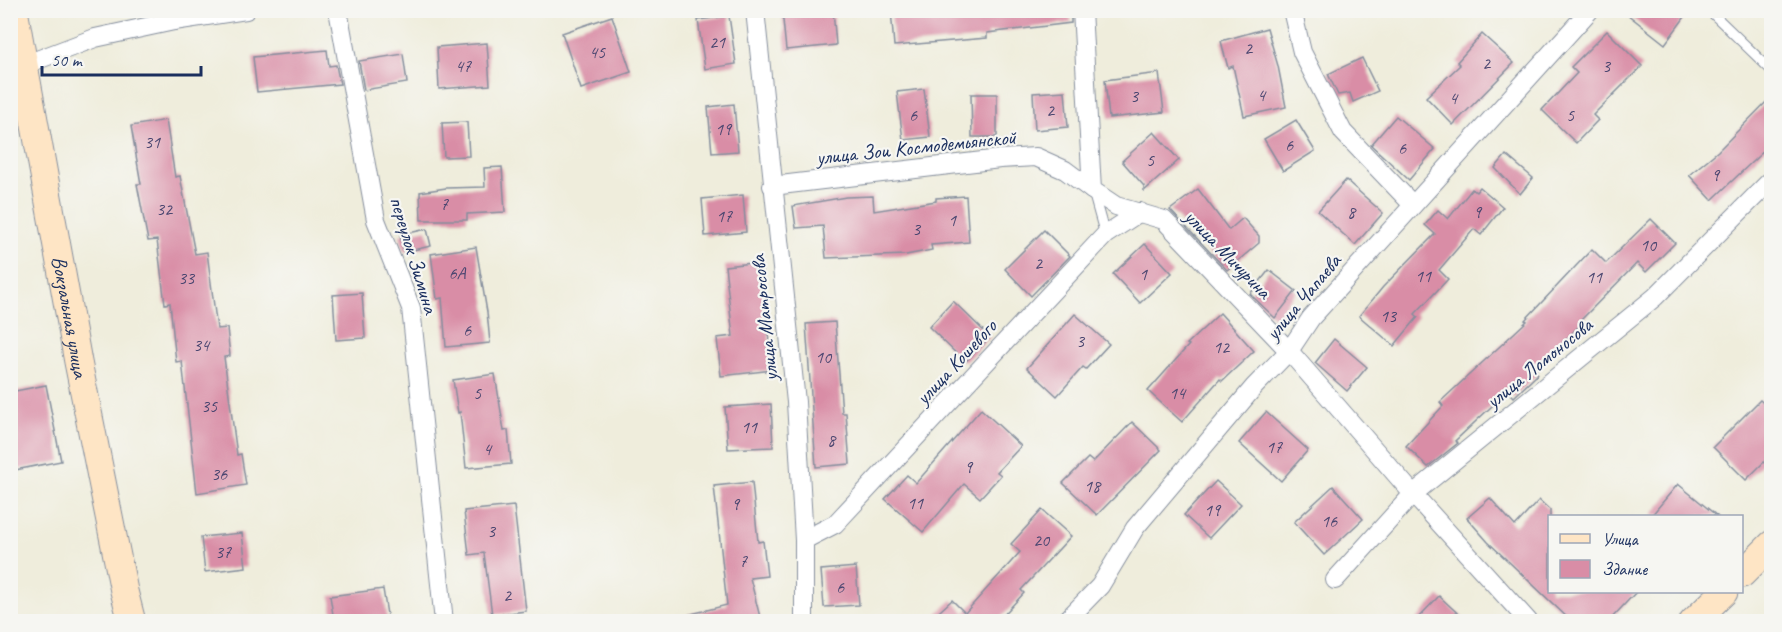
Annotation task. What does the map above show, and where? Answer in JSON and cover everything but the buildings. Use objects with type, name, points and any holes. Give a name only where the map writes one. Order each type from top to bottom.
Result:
[{"type":"street","name":"Вокзальная улица","points":[[14,10],[78,362],[132,621]]},
{"type":"street","points":[[24,66],[94,38],[174,21],[246,10]]},
{"type":"street","name":"переулок Зимина","points":[[338,10],[376,220],[411,308],[444,621]]},
{"type":"street","name":"улица Матросова","points":[[755,10],[796,402],[804,540],[804,621]]},
{"type":"street","points":[[1082,10],[1092,190]]},
{"type":"street","points":[[1292,10],[1302,52],[1342,132],[1413,205]]},
{"type":"street","name":"улица Чапаева","points":[[1065,621],[1100,586],[1135,528],[1254,387],[1289,351],[1311,318],[1590,10]]},
{"type":"street","name":"улица Зои Космодемьянской","points":[[772,186],[1000,159],[1036,157],[1065,170],[1092,190]]},
{"type":"street","name":"улица Ломоносова","points":[[1335,580],[1413,494],[1654,297],[1772,179]]},
{"type":"street","name":"улица Мичурина","points":[[1092,190],[1116,206],[1164,220],[1289,351],[1413,494],[1529,621]]},
{"type":"street","name":"улица Кошевого","points":[[804,540],[835,524],[1105,235],[1140,212]]},
{"type":"street","points":[[1743,573],[1772,544]]},
{"type":"street","points":[[1694,621],[1722,593]]},
{"type":"lane","points":[[1709,10],[1772,71]]},
{"type":"lane","points":[[1092,190],[1105,235]]}]
